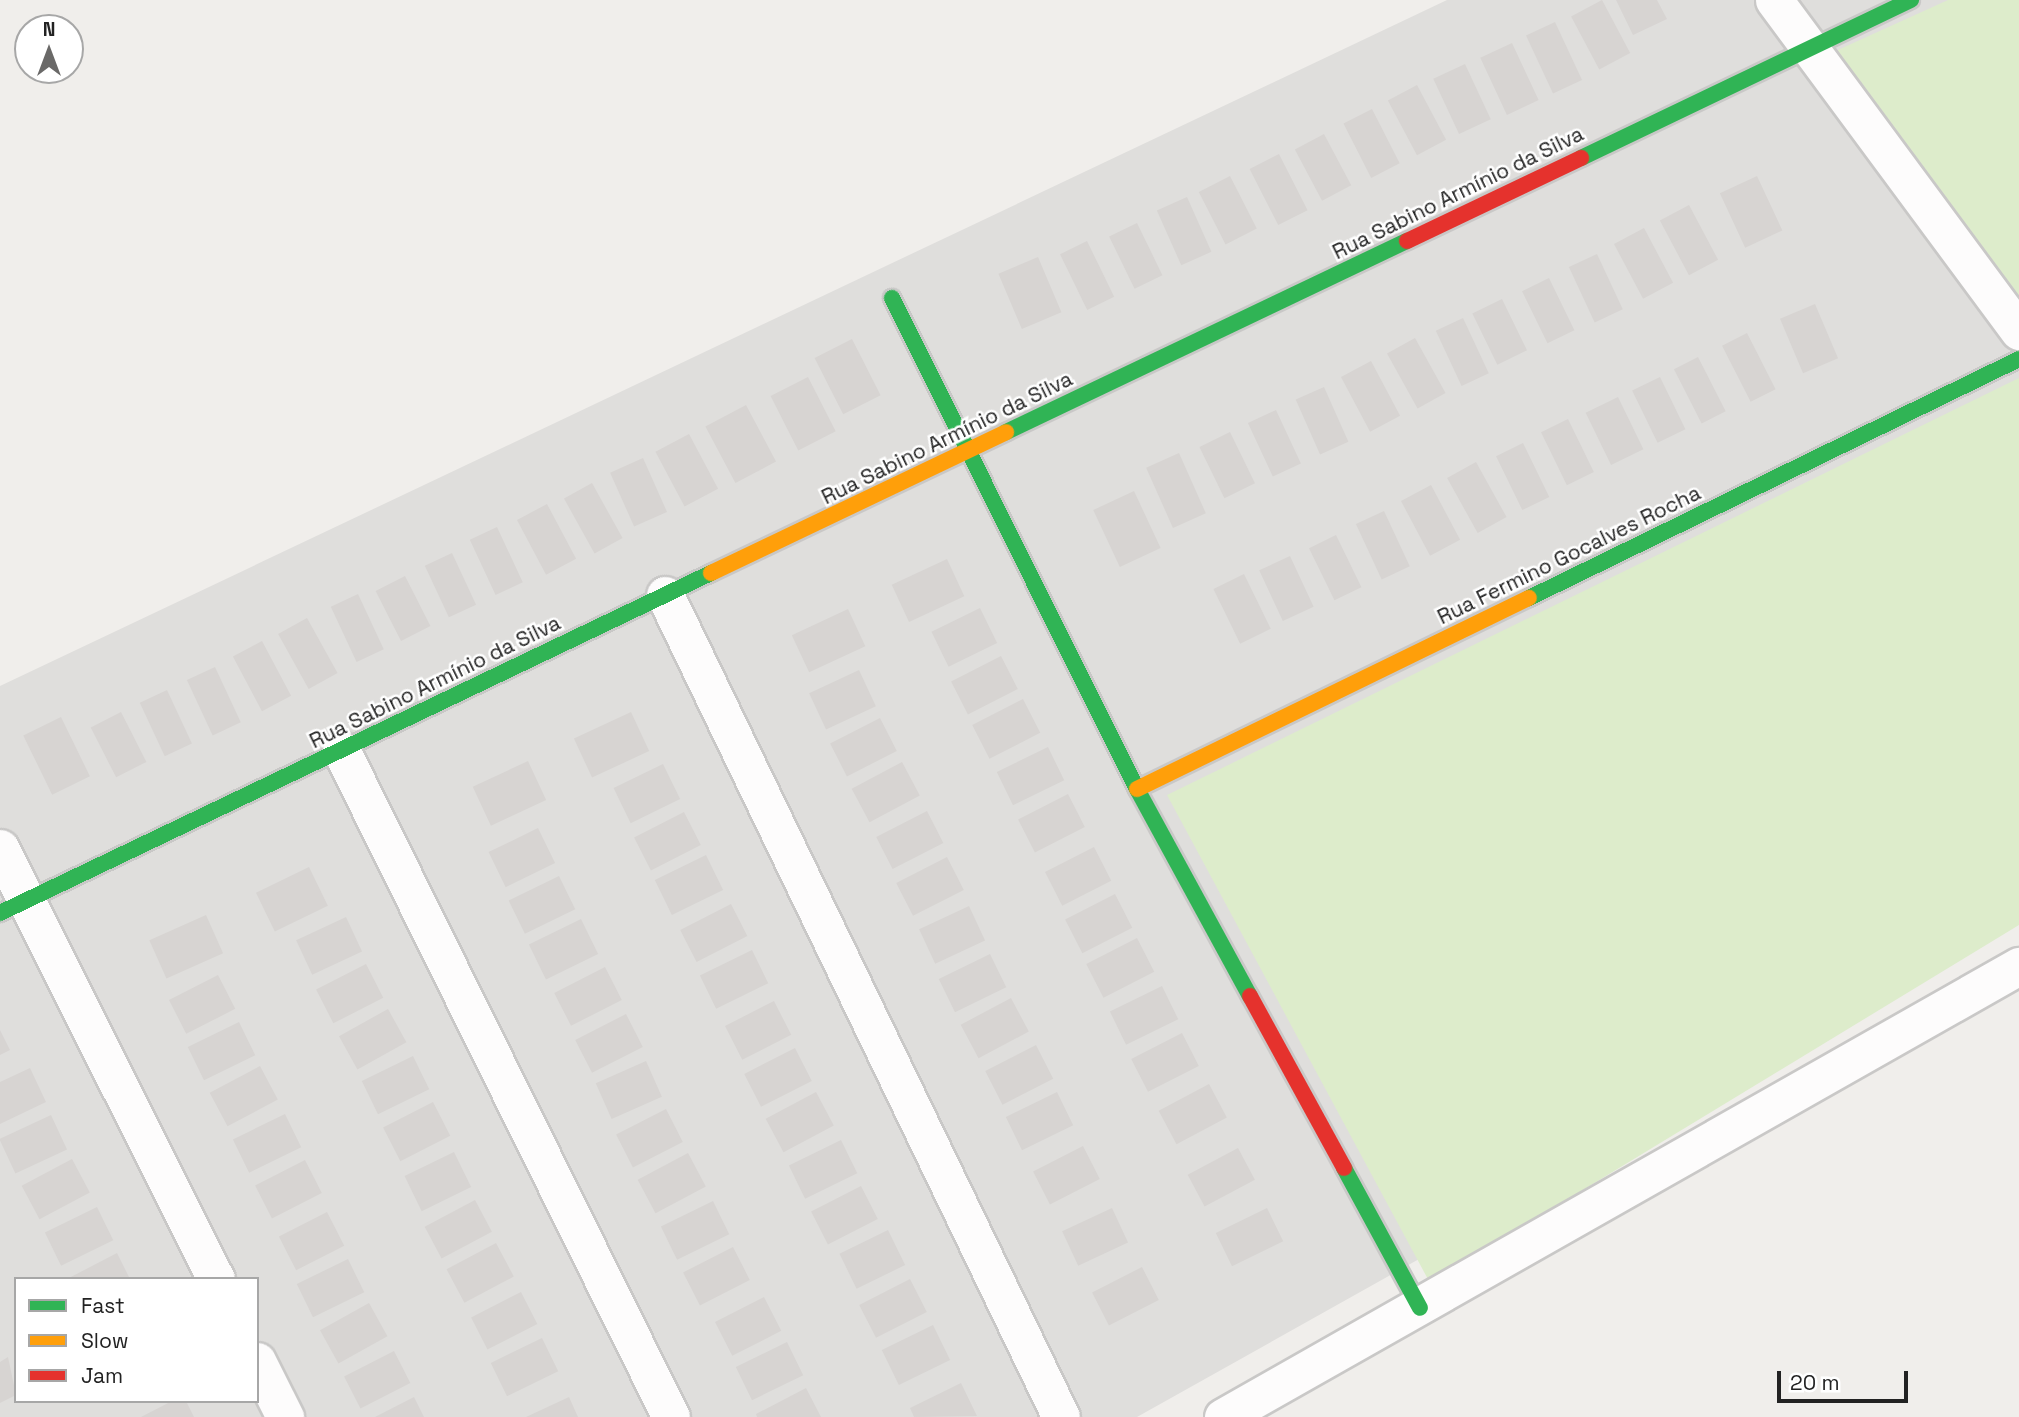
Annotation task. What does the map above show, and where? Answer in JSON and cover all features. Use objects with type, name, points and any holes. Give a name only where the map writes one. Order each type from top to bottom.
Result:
[{"type":"street","points":[[1774,0],[2019,331]]},
{"type":"street","name":"Rua Sabino Armínio da Silva","points":[[13,907],[1911,0]]},
{"type":"street","points":[[892,299],[1137,789],[1420,1308]]},
{"type":"street","name":"Rua Fermino Gocalves Rocha","points":[[1137,789],[2019,359]]},
{"type":"street","points":[[665,595],[1061,1417]]},
{"type":"street","points":[[341,750],[671,1417]]},
{"type":"street","points":[[0,848],[13,907],[215,1277]]},
{"type":"street","points":[[1223,1417],[1420,1308],[2019,966]]},
{"type":"street","points":[[259,1366],[285,1417]]},
{"type":"shaded area","points":[[1447,0],[2019,0],[2019,923],[1137,1417],[0,1417],[0,686]]},
{"type":"green space","points":[[1948,0],[2019,0],[2019,308],[1829,54]]},
{"type":"green space","points":[[2019,378],[2019,925],[1430,1283],[1167,795]]},
{"type":"building","points":[[1602,0],[1630,53],[1599,69],[1571,16]]},
{"type":"building","points":[[1616,0],[1657,0],[1667,19],[1633,35]]},
{"type":"building","points":[[1555,22],[1582,80],[1553,94],[1526,36]]},
{"type":"building","points":[[1512,43],[1539,100],[1507,115],[1480,58]]},
{"type":"building","points":[[1465,64],[1491,119],[1459,134],[1433,79]]},
{"type":"building","points":[[1417,85],[1446,140],[1417,155],[1388,100]]},
{"type":"building","points":[[1372,109],[1400,163],[1371,178],[1343,124]]},
{"type":"building","points":[[1324,134],[1351,185],[1322,201],[1295,149]]},
{"type":"building","points":[[1279,154],[1308,210],[1278,225],[1250,169]]},
{"type":"building","points":[[1230,176],[1257,229],[1226,244],[1199,192]]},
{"type":"building","points":[[1757,176],[1782,230],[1745,248],[1720,193]]},
{"type":"building","points":[[1187,197],[1211,252],[1181,265],[1157,210]]},
{"type":"building","points":[[1689,205],[1718,260],[1689,275],[1660,220]]},
{"type":"building","points":[[1137,223],[1162,275],[1135,289],[1109,237]]},
{"type":"building","points":[[1644,228],[1673,283],[1643,299],[1614,244]]},
{"type":"building","points":[[1087,241],[1114,297],[1087,310],[1060,254]]},
{"type":"building","points":[[1597,254],[1623,309],[1595,322],[1569,267]]},
{"type":"building","points":[[1038,257],[1061,312],[1022,329],[998,274]]},
{"type":"building","points":[[1549,278],[1574,330],[1547,343],[1522,291]]},
{"type":"building","points":[[1502,299],[1527,350],[1497,365],[1472,313]]},
{"type":"building","points":[[1815,304],[1838,358],[1803,373],[1780,319]]},
{"type":"building","points":[[1463,318],[1489,373],[1462,386],[1436,331]]},
{"type":"building","points":[[1747,333],[1776,389],[1751,402],[1722,346]]},
{"type":"building","points":[[1415,338],[1446,393],[1418,409],[1387,354]]},
{"type":"building","points":[[852,339],[881,395],[843,414],[815,358]]},
{"type":"building","points":[[1698,357],[1726,411],[1702,424],[1674,369]]},
{"type":"building","points":[[1371,361],[1400,416],[1370,432],[1341,377]]},
{"type":"building","points":[[808,377],[836,431],[798,450],[771,396]]},
{"type":"building","points":[[1660,377],[1685,429],[1658,443],[1632,391]]},
{"type":"building","points":[[1324,387],[1348,442],[1320,454],[1296,400]]},
{"type":"building","points":[[1618,397],[1643,449],[1611,465],[1586,413]]},
{"type":"building","points":[[746,405],[776,462],[735,483],[705,427]]},
{"type":"building","points":[[1276,410],[1301,463],[1273,477],[1248,423]]},
{"type":"building","points":[[1568,419],[1594,472],[1567,485],[1541,432]]},
{"type":"building","points":[[1230,432],[1255,483],[1224,498],[1199,447]]},
{"type":"building","points":[[689,434],[718,489],[685,507],[655,452]]},
{"type":"building","points":[[1523,443],[1549,497],[1522,510],[1496,456]]},
{"type":"building","points":[[1179,453],[1206,513],[1173,528],[1146,468]]},
{"type":"building","points":[[643,458],[667,512],[634,527],[610,473]]},
{"type":"building","points":[[1476,462],[1507,517],[1478,533],[1447,478]]},
{"type":"building","points":[[592,483],[623,538],[595,554],[564,499]]},
{"type":"building","points":[[1431,485],[1460,540],[1430,556],[1401,501]]},
{"type":"building","points":[[1134,491],[1161,548],[1120,567],[1093,510]]},
{"type":"building","points":[[547,504],[576,559],[546,575],[517,520]]},
{"type":"building","points":[[1384,511],[1410,566],[1382,579],[1356,524]]},
{"type":"building","points":[[497,527],[523,582],[496,595],[470,540]]},
{"type":"building","points":[[1336,535],[1361,587],[1334,600],[1309,548]]},
{"type":"building","points":[[452,553],[476,605],[449,617],[425,566]]},
{"type":"building","points":[[1290,556],[1314,607],[1283,621],[1259,570]]},
{"type":"building","points":[[947,559],[964,596],[909,622],[892,585]]},
{"type":"building","points":[[1244,574],[1271,629],[1240,644],[1213,589]]},
{"type":"building","points":[[405,576],[430,626],[401,641],[376,591]]},
{"type":"building","points":[[358,594],[384,649],[357,662],[331,607]]},
{"type":"building","points":[[980,608],[997,643],[949,667],[931,632]]},
{"type":"building","points":[[848,609],[865,646],[809,672],[792,635]]},
{"type":"building","points":[[307,618],[338,673],[309,689],[278,634]]},
{"type":"building","points":[[262,641],[291,696],[262,711],[233,656]]},
{"type":"building","points":[[1001,656],[1018,689],[968,714],[951,681]]},
{"type":"building","points":[[215,667],[241,722],[213,735],[187,680]]},
{"type":"building","points":[[859,670],[876,706],[826,729],[809,693]]},
{"type":"building","points":[[167,690],[192,743],[165,756],[140,703]]},
{"type":"building","points":[[1023,699],[1040,733],[989,759],[972,725]]},
{"type":"building","points":[[121,712],[146,762],[116,777],[91,727]]},
{"type":"building","points":[[631,712],[649,751],[592,778],[574,739]]},
{"type":"building","points":[[61,717],[90,776],[52,795],[23,735]]},
{"type":"building","points":[[880,718],[897,751],[847,776],[830,743]]},
{"type":"building","points":[[1048,747],[1064,780],[1013,805],[997,772]]},
{"type":"building","points":[[528,761],[546,800],[491,826],[473,787]]},
{"type":"building","points":[[902,762],[920,796],[870,822],[852,789]]},
{"type":"building","points":[[663,764],[680,799],[631,823],[614,788]]},
{"type":"building","points":[[1068,794],[1085,827],[1035,852],[1018,819]]},
{"type":"building","points":[[927,811],[943,843],[893,869],[876,837]]},
{"type":"building","points":[[684,812],[701,845],[651,870],[634,837]]},
{"type":"building","points":[[538,828],[555,863],[506,887],[489,852]]},
{"type":"building","points":[[1094,847],[1111,881],[1062,906],[1045,872]]},
{"type":"building","points":[[706,855],[723,890],[672,915],[655,880]]},
{"type":"building","points":[[947,857],[964,890],[913,916],[896,883]]},
{"type":"building","points":[[309,867],[328,906],[275,932],[256,893]]},
{"type":"building","points":[[559,876],[575,909],[525,934],[509,901]]},
{"type":"building","points":[[1115,894],[1132,928],[1082,953],[1065,919]]},
{"type":"building","points":[[731,904],[747,936],[697,962],[680,930]]},
{"type":"building","points":[[969,906],[985,940],[935,964],[919,929]]},
{"type":"building","points":[[206,915],[223,953],[166,979],[149,940]]},
{"type":"building","points":[[346,917],[362,951],[312,975],[296,940]]},
{"type":"building","points":[[581,919],[598,954],[546,979],[529,944]]},
{"type":"building","points":[[1137,938],[1154,972],[1103,998],[1086,964]]},
{"type":"building","points":[[752,950],[768,983],[716,1009],[700,975]]},
{"type":"building","points":[[990,954],[1006,987],[955,1012],[939,979]]},
{"type":"building","points":[[366,964],[383,998],[333,1023],[316,989]]},
{"type":"building","points":[[605,967],[622,1000],[571,1026],[554,993]]},
{"type":"building","points":[[218,975],[235,1009],[186,1034],[169,1000]]},
{"type":"building","points":[[1162,986],[1178,1019],[1126,1045],[1110,1011]]},
{"type":"building","points":[[1011,998],[1029,1032],[979,1058],[961,1025]]},
{"type":"building","points":[[774,1001],[791,1035],[742,1060],[725,1026]]},
{"type":"building","points":[[388,1009],[406,1042],[357,1069],[339,1036]]},
{"type":"building","points":[[626,1014],[643,1047],[592,1073],[575,1040]]},
{"type":"building","points":[[239,1022],[255,1055],[204,1080],[188,1047]]},
{"type":"building","points":[[0,1030],[10,1050],[0,1055]]},
{"type":"building","points":[[1182,1033],[1199,1066],[1148,1092],[1131,1059]]},
{"type":"building","points":[[1036,1045],[1053,1079],[1002,1105],[985,1071]]},
{"type":"building","points":[[795,1048],[812,1081],[761,1107],[744,1074]]},
{"type":"building","points":[[413,1056],[429,1089],[378,1114],[362,1081]]},
{"type":"building","points":[[646,1061],[662,1097],[612,1119],[596,1083]]},
{"type":"building","points":[[260,1066],[278,1100],[228,1126],[210,1093]]},
{"type":"building","points":[[30,1068],[46,1102],[0,1124],[0,1082]]},
{"type":"building","points":[[1209,1084],[1227,1118],[1177,1144],[1159,1111]]},
{"type":"building","points":[[816,1092],[834,1126],[784,1152],[766,1119]]},
{"type":"building","points":[[1057,1092],[1073,1125],[1022,1150],[1006,1117]]},
{"type":"building","points":[[433,1102],[450,1136],[400,1161],[383,1127]]},
{"type":"building","points":[[666,1109],[683,1142],[633,1167],[616,1134]]},
{"type":"building","points":[[285,1114],[301,1147],[249,1173],[233,1139]]},
{"type":"building","points":[[51,1115],[67,1149],[15,1174],[0,1139]]},
{"type":"building","points":[[841,1140],[857,1173],[805,1199],[789,1165]]},
{"type":"building","points":[[1083,1146],[1100,1179],[1050,1204],[1033,1171]]},
{"type":"building","points":[[1238,1148],[1255,1180],[1205,1207],[1188,1175]]},
{"type":"building","points":[[454,1152],[471,1187],[422,1211],[405,1176]]},
{"type":"building","points":[[688,1153],[706,1187],[656,1213],[638,1180]]},
{"type":"building","points":[[72,1159],[90,1193],[40,1219],[22,1186]]},
{"type":"building","points":[[305,1160],[322,1193],[272,1218],[255,1185]]},
{"type":"building","points":[[861,1186],[878,1219],[828,1244],[811,1211]]},
{"type":"building","points":[[475,1200],[492,1232],[442,1259],[425,1227]]},
{"type":"building","points":[[713,1201],[729,1234],[677,1260],[661,1226]]},
{"type":"building","points":[[97,1207],[113,1240],[61,1266],[45,1232]]},
{"type":"building","points":[[1112,1208],[1128,1242],[1078,1266],[1062,1231]]},
{"type":"building","points":[[1267,1208],[1283,1241],[1232,1266],[1216,1233]]},
{"type":"building","points":[[327,1212],[344,1246],[296,1270],[279,1237]]},
{"type":"building","points":[[888,1230],[905,1265],[857,1289],[839,1254]]},
{"type":"building","points":[[496,1243],[514,1277],[464,1303],[447,1269]]},
{"type":"building","points":[[733,1247],[750,1280],[700,1305],[683,1272]]},
{"type":"building","points":[[117,1253],[129,1277],[71,1277]]},
{"type":"building","points":[[348,1259],[364,1292],[313,1317],[297,1284]]},
{"type":"building","points":[[1142,1267],[1159,1300],[1109,1325],[1092,1292]]},
{"type":"building","points":[[910,1279],[927,1312],[876,1338],[859,1305]]},
{"type":"building","points":[[521,1292],[537,1324],[487,1349],[471,1317]]},
{"type":"building","points":[[764,1297],[781,1331],[732,1356],[715,1322]]},
{"type":"building","points":[[369,1303],[387,1336],[338,1363],[320,1330]]},
{"type":"building","points":[[933,1325],[950,1360],[899,1385],[882,1350]]},
{"type":"building","points":[[542,1338],[558,1371],[507,1396],[491,1363]]},
{"type":"building","points":[[787,1342],[803,1375],[752,1400],[736,1367]]},
{"type":"building","points":[[394,1351],[410,1383],[360,1408],[344,1376]]},
{"type":"building","points":[[8,1357],[14,1396],[0,1403],[0,1362]]},
{"type":"building","points":[[961,1383],[977,1416],[914,1417],[910,1408]]},
{"type":"building","points":[[806,1388],[821,1417],[757,1417],[756,1414]]},
{"type":"building","points":[[414,1397],[424,1417],[375,1417]]},
{"type":"building","points":[[569,1397],[578,1417],[526,1417]]},
{"type":"building","points":[[168,1403],[187,1403],[194,1417],[141,1417]]},
{"type":"traffic: fast","points":[[1581,158],[1911,0]]},
{"type":"traffic: fast","points":[[1006,432],[1407,241]]},
{"type":"traffic: fast","points":[[892,298],[1137,789],[1250,996]]},
{"type":"traffic: fast","points":[[1529,598],[2019,359]]},
{"type":"traffic: fast","points":[[0,913],[711,573]]},
{"type":"traffic: fast","points":[[1344,1168],[1420,1308]]},
{"type":"traffic: slow","points":[[711,573],[1006,432]]},
{"type":"traffic: slow","points":[[1137,789],[1529,598]]},
{"type":"traffic: jam","points":[[1407,241],[1581,158]]},
{"type":"traffic: jam","points":[[1250,996],[1344,1168]]}]
